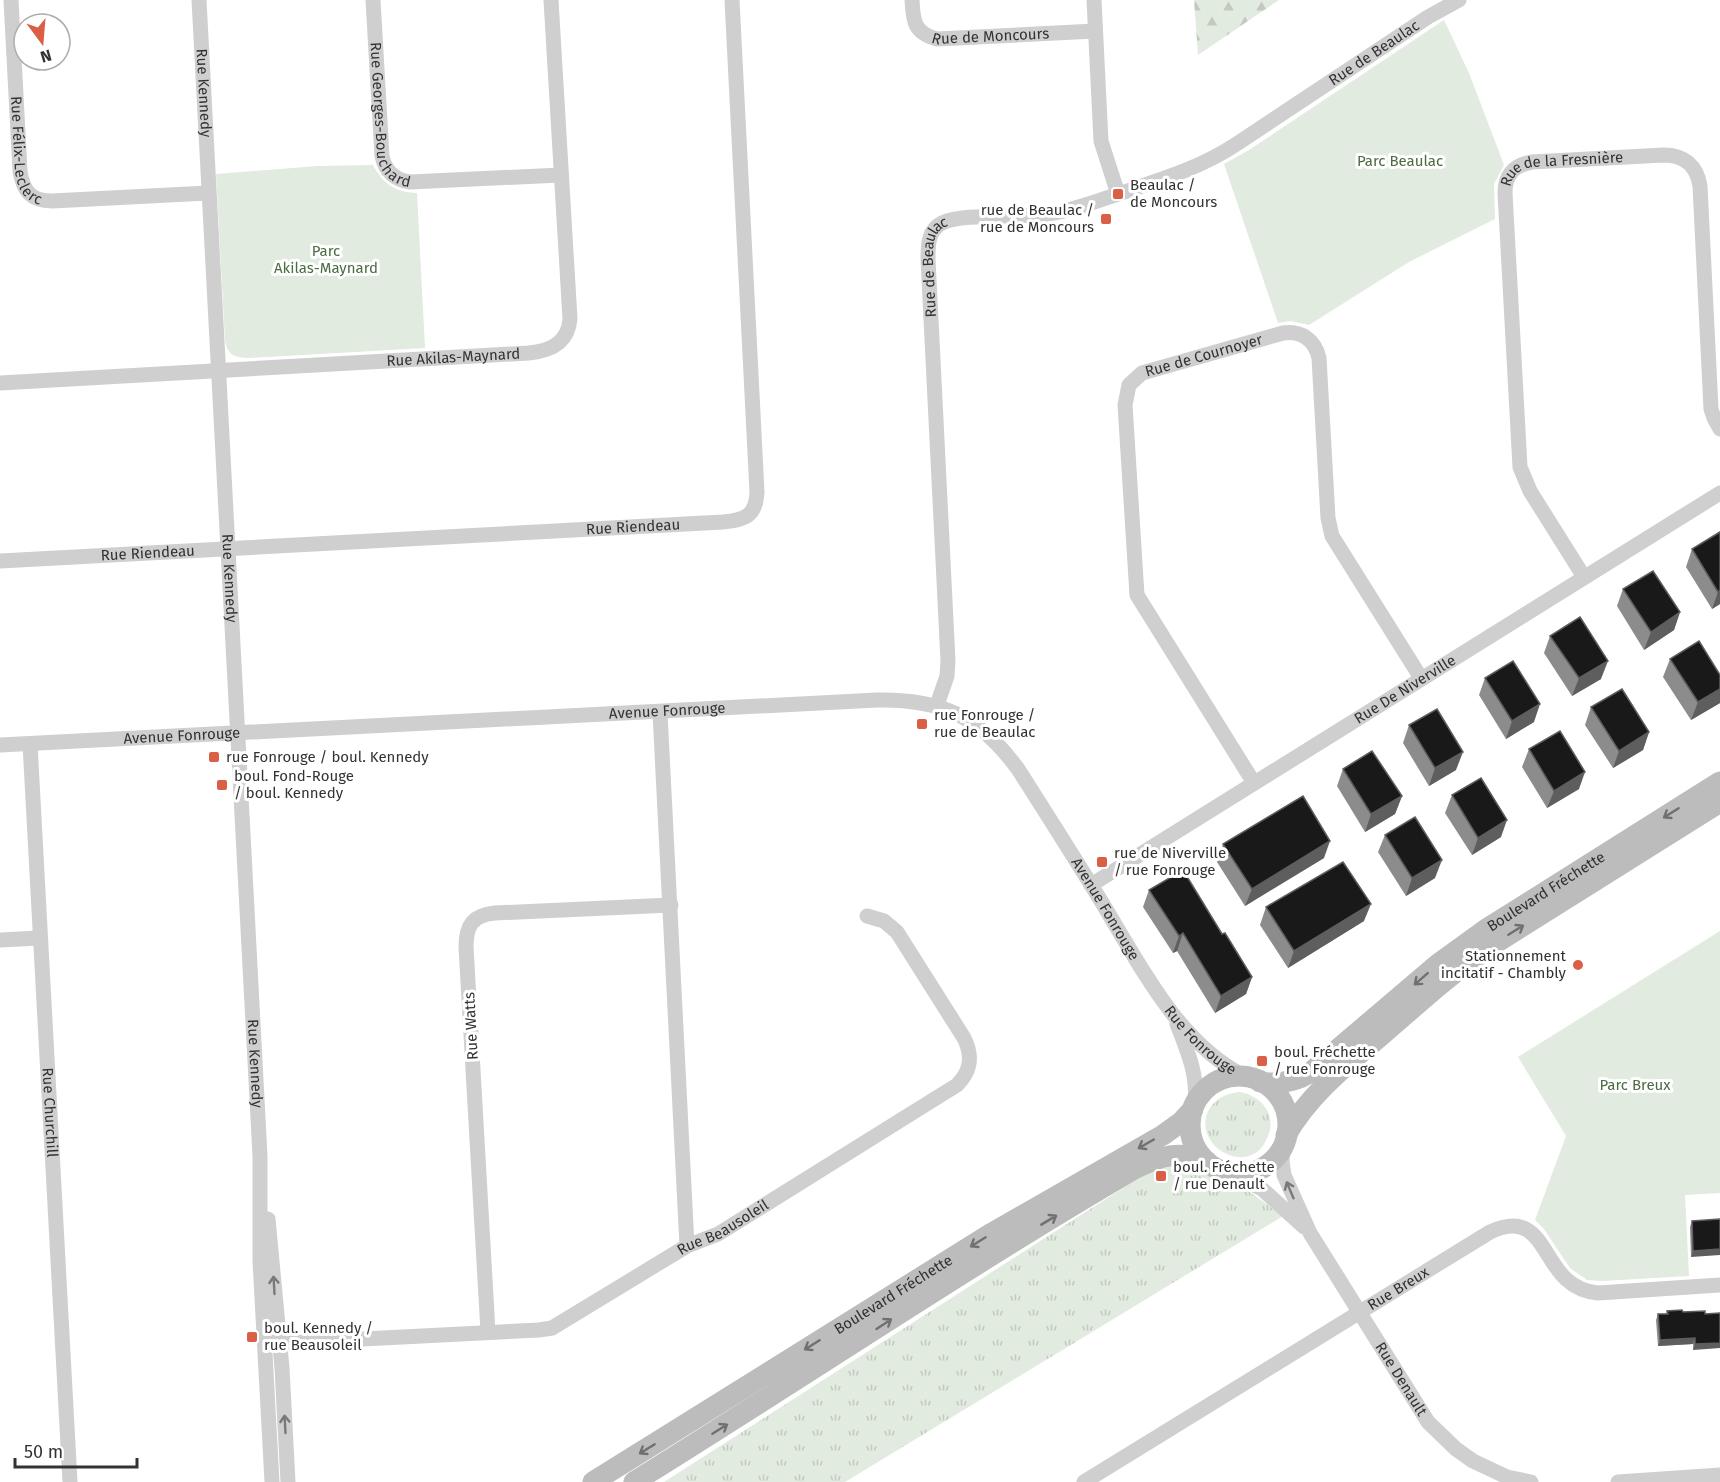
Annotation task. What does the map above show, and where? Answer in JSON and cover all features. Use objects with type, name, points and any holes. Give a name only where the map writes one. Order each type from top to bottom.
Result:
[{"type":"main road","name":"Boulevard Fréchette","points":[[1252,1079],[1281,1083],[1289,1082],[1311,1072],[1438,964],[1485,930],[1720,782]]},
{"type":"main road","name":"Boulevard Fréchette","points":[[1285,1139],[1302,1110],[1322,1088],[1468,962],[1720,802]]},
{"type":"main road","points":[[1234,1076],[1252,1079],[1269,1087],[1281,1101],[1287,1118],[1285,1139],[1279,1153],[1267,1166],[1251,1173],[1231,1173],[1217,1169],[1199,1153],[1190,1134],[1190,1118],[1194,1106],[1205,1090],[1219,1080],[1234,1076]]},
{"type":"main road","name":"Boulevard Fréchette","points":[[593,1482],[992,1233],[1163,1135],[1180,1122],[1194,1106]]},
{"type":"main road","name":"Boulevard Fréchette","points":[[634,1482],[948,1282],[1136,1168],[1172,1155],[1186,1154],[1206,1161]]},
{"type":"street","name":"Rue Félix-Leclerc","points":[[11,0],[20,171],[22,184],[27,193],[40,200],[52,201],[208,193]]},
{"type":"street","name":"Rue Kennedy","points":[[199,0],[260,1156],[273,1260],[272,1482]]},
{"type":"street","name":"Rue Georges-Bouchard","points":[[373,0],[382,156],[386,168],[392,174],[401,180],[410,182],[561,175]]},
{"type":"street","name":"Rue Akilas-Maynard","points":[[0,383],[529,353],[555,346],[568,332],[570,319],[551,0]]},
{"type":"street","name":"Rue Riendeau","points":[[0,561],[723,522],[738,520],[753,511],[757,492],[732,0]]},
{"type":"street","name":"Rue de Moncours","points":[[912,0],[913,16],[917,27],[924,35],[937,39],[1095,31]]},
{"type":"street","points":[[1094,0],[1101,141],[1119,194]]},
{"type":"street","name":"Rue de Beaulac","points":[[937,705],[947,676],[948,661],[928,252],[930,237],[940,224],[952,220],[1033,216],[1060,212],[1189,169],[1223,153],[1420,21],[1459,0]]},
{"type":"street","name":"Rue de la Fresnière","points":[[1584,577],[1534,498],[1522,476],[1520,467],[1505,193],[1507,179],[1515,168],[1532,162],[1664,155],[1681,158],[1693,166],[1700,186],[1711,409],[1720,429]]},
{"type":"street","name":"Rue de Cournoyer","points":[[1254,783],[1137,595],[1125,405],[1129,386],[1142,373],[1283,333],[1301,334],[1312,342],[1319,358],[1328,518],[1332,536],[1421,678]]},
{"type":"street","name":"Rue De Niverville","points":[[1091,885],[1720,493]]},
{"type":"street","name":"Avenue Fonrouge","points":[[0,746],[877,700],[910,700],[937,705],[977,727],[1002,748],[1018,769],[1173,1015]]},
{"type":"street","points":[[660,713],[687,1246]]},
{"type":"street","name":"Rue Churchill","points":[[30,744],[70,1482]]},
{"type":"street","name":"Rue Watts","points":[[488,1332],[466,941],[469,927],[475,918],[495,913],[670,905]]},
{"type":"street","name":"Rue Beausoleil","points":[[272,1343],[552,1328],[687,1246],[728,1227],[957,1085],[966,1074],[970,1064],[967,1044],[934,987],[897,932],[884,921],[867,916]]},
{"type":"street","points":[[0,940],[39,938]]},
{"type":"street","name":"Rue Fonrouge","points":[[1173,1015],[1221,1064],[1252,1079]]},
{"type":"street","name":"Rue Fonrouge","points":[[1173,1015],[1191,1058],[1195,1076],[1194,1106]]},
{"type":"street","name":"Rue Denault","points":[[1285,1139],[1282,1161],[1284,1175],[1310,1233],[1417,1405],[1441,1436],[1473,1461],[1507,1476],[1531,1482]]},
{"type":"street","name":"Rue Denault","points":[[1231,1173],[1262,1189],[1310,1233]]},
{"type":"street","name":"Rue Breux","points":[[1084,1482],[1490,1232],[1509,1225],[1523,1227],[1534,1234],[1558,1272],[1572,1285],[1584,1291],[1598,1293],[1720,1285]]},
{"type":"street","name":"Rue Kennedy","points":[[272,1343],[282,1368],[288,1482]]},
{"type":"street","points":[[1618,1482],[1720,1475]]},
{"type":"green space","points":[[1194,0],[1279,0],[1198,55]]},
{"type":"green space","name":"Parc Beaulac","points":[[1444,20],[1469,73],[1504,165],[1494,184],[1495,219],[1409,262],[1309,325],[1291,321],[1278,323],[1224,164],[1249,150]]},
{"type":"green space","name":"Parc Akilas-Maynard","points":[[373,165],[390,186],[402,191],[417,193],[425,348],[249,358],[232,355],[225,340],[216,174],[318,166]]},
{"type":"green space","name":"Parc Breux","points":[[1720,931],[1720,1193],[1685,1195],[1689,1276],[1587,1280],[1570,1268],[1544,1229],[1535,1220],[1566,1136],[1518,1057]]},
{"type":"green space","points":[[1240,1092],[1254,1097],[1265,1107],[1269,1113],[1270,1128],[1259,1150],[1248,1156],[1235,1157],[1223,1152],[1213,1143],[1206,1132],[1206,1119],[1212,1105],[1218,1099]]},
{"type":"green space","points":[[1191,1162],[1208,1176],[1247,1190],[1283,1216],[845,1482],[664,1482],[1148,1172]]},
{"type":"building","points":[[1720,532],[1720,590],[1718,592],[1692,549]]},
{"type":"building","points":[[1653,571],[1680,612],[1651,632],[1623,589]]},
{"type":"building","points":[[1580,617],[1608,661],[1579,678],[1550,636]]},
{"type":"building","points":[[1699,641],[1720,675],[1720,689],[1698,702],[1670,659]]},
{"type":"building","points":[[1513,661],[1540,704],[1512,721],[1485,678]]},
{"type":"building","points":[[1622,689],[1649,732],[1619,751],[1591,707]]},
{"type":"building","points":[[1437,709],[1463,752],[1435,768],[1409,725]]},
{"type":"building","points":[[1560,731],[1585,772],[1554,791],[1529,749]]},
{"type":"building","points":[[1372,751],[1402,796],[1371,814],[1343,769]]},
{"type":"building","points":[[1481,778],[1507,820],[1478,838],[1452,795]]},
{"type":"building","points":[[1303,796],[1330,841],[1252,889],[1223,844]]},
{"type":"building","points":[[1415,817],[1442,860],[1412,878],[1385,835]]},
{"type":"building","points":[[1343,862],[1371,904],[1294,951],[1266,907]]},
{"type":"building","points":[[1183,870],[1222,934],[1225,933],[1252,977],[1221,996],[1183,933],[1179,936],[1149,890]]},
{"type":"building","points":[[1720,1219],[1720,1249],[1693,1251],[1692,1221]]},
{"type":"building","points":[[1682,1310],[1683,1312],[1705,1311],[1705,1314],[1720,1313],[1720,1343],[1695,1344],[1695,1338],[1660,1340],[1658,1314]]},
{"type":"place","name":"Beaulac / de Moncours","points":[[1118,194]]},
{"type":"place","name":"rue de Beaulac / rue de Moncours","points":[[1106,219]]},
{"type":"place","name":"rue Fonrouge / rue de Beaulac","points":[[922,724]]},
{"type":"place","name":"rue Fonrouge / boul. Kennedy","points":[[214,757]]},
{"type":"place","name":"boul. Fond-Rouge / boul. Kennedy","points":[[222,785]]},
{"type":"place","name":"rue de Niverville / rue Fonrouge","points":[[1102,862]]},
{"type":"place","name":"Stationnement incitatif - Chambly","points":[[1578,965]]},
{"type":"place","name":"boul. Fréchette / rue Fonrouge","points":[[1262,1061]]},
{"type":"place","name":"boul. Fréchette / rue Denault","points":[[1161,1176]]},
{"type":"place","name":"boul. Kennedy / rue Beausoleil","points":[[252,1337]]}]
